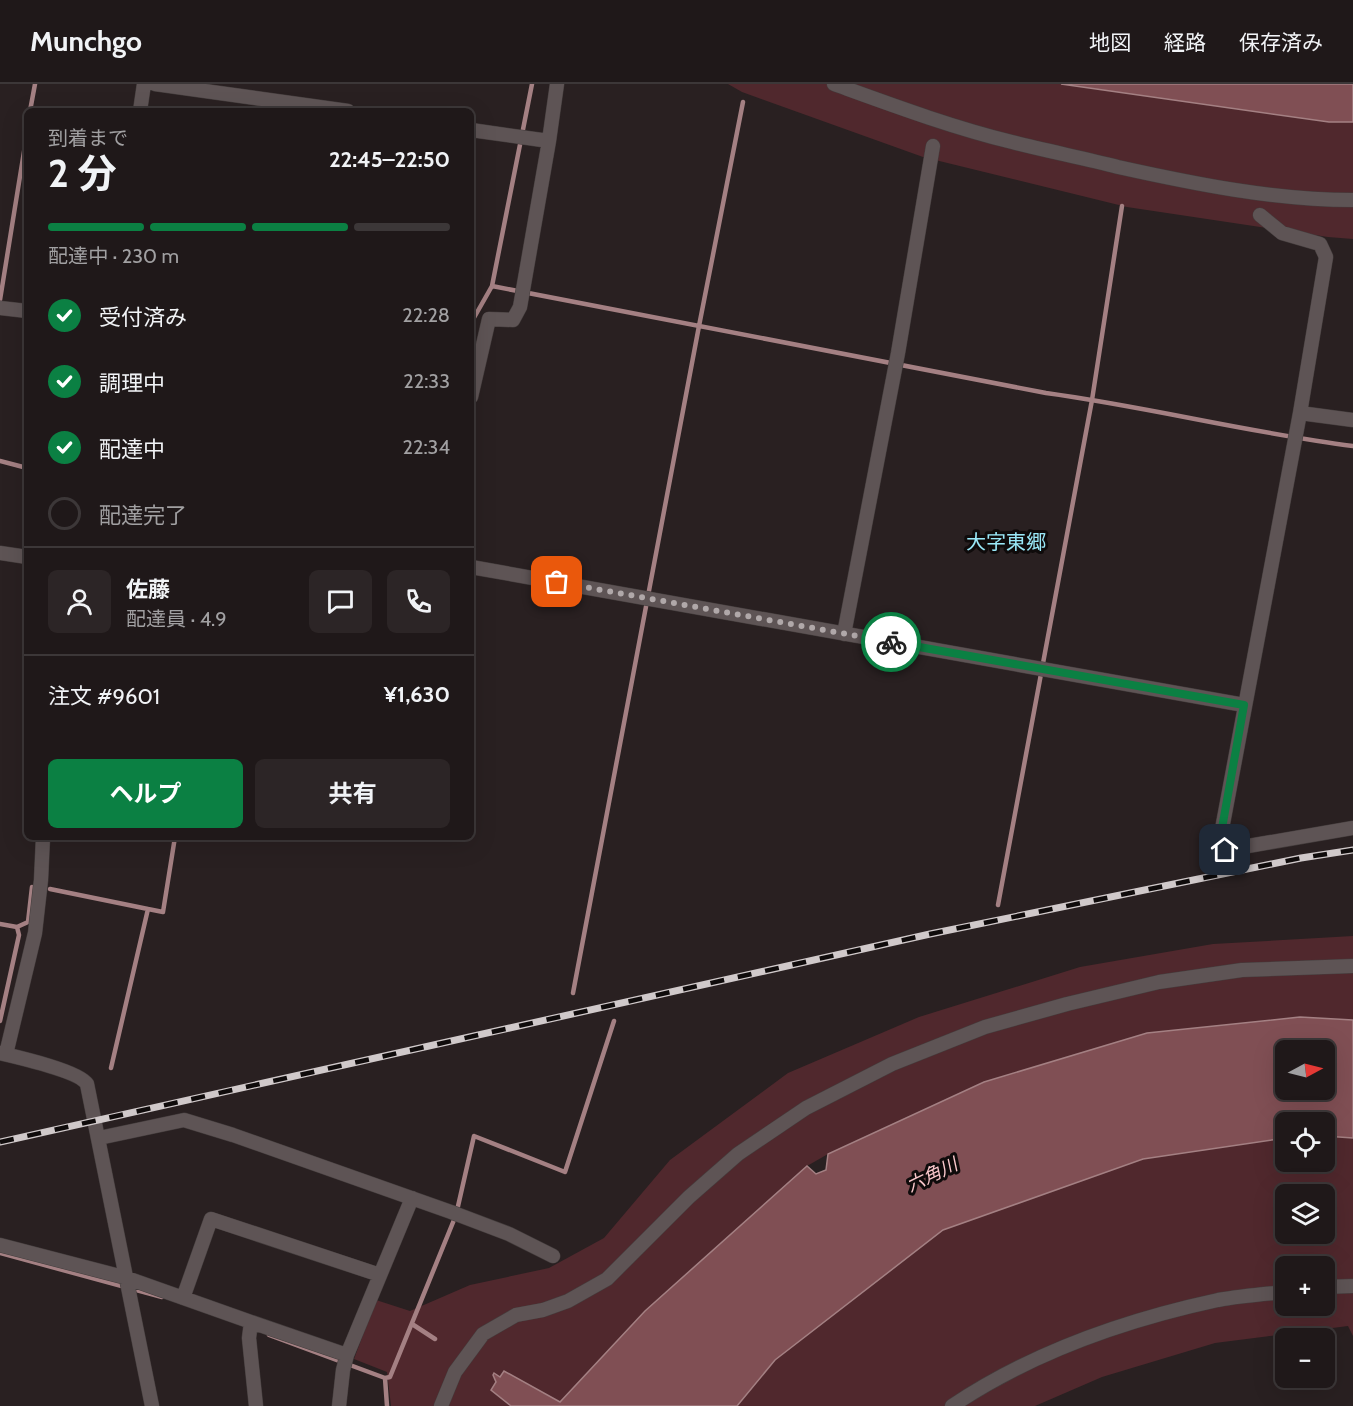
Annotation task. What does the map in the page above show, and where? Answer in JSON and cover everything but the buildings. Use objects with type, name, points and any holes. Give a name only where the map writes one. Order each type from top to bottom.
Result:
[{"type":"street","points":[[140,108],[144,84]]},
{"type":"street","points":[[155,84],[327,108]]},
{"type":"street","points":[[474,385],[489,319],[513,320],[520,307],[557,84]]},
{"type":"street","points":[[834,84],[1010,142],[1168,178],[1262,194],[1325,200],[1353,200]]},
{"type":"street","points":[[474,130],[549,141]]},
{"type":"street","points":[[844,634],[898,352],[933,146]]},
{"type":"street","points":[[1260,215],[1282,233],[1320,244],[1326,257],[1219,845],[1225,850],[1353,828]]},
{"type":"street","points":[[4,308],[24,311]]},
{"type":"street","points":[[1298,418],[1353,420]]},
{"type":"street","points":[[0,553],[24,557]]},
{"type":"street","points":[[474,568],[1244,705]]},
{"type":"street","points":[[43,840],[35,933],[3,1054],[84,1079],[87,1084],[152,1406]]},
{"type":"street","points":[[441,1406],[455,1372],[483,1334],[516,1315],[543,1310],[568,1301],[607,1279],[689,1197],[738,1154],[806,1108],[892,1064],[985,1027],[1159,982],[1242,970],[1353,966]]},
{"type":"street","points":[[99,1138],[184,1120],[233,1135],[456,1214],[509,1234],[553,1256]]},
{"type":"street","points":[[339,1406],[345,1362],[412,1198]]},
{"type":"street","points":[[183,1298],[211,1219],[380,1275]]},
{"type":"street","points":[[0,1245],[128,1286],[183,1298],[250,1328],[345,1362]]},
{"type":"street","points":[[1335,1287],[1353,1286]]},
{"type":"street","points":[[952,1406],[976,1390],[1031,1362],[1088,1338],[1149,1318],[1219,1300],[1275,1293]]},
{"type":"street","points":[[250,1328],[256,1406]]},
{"type":"shaded area","points":[[728,84],[1061,84],[1329,122],[1353,122],[1353,239],[1127,207],[923,157],[742,92]]},
{"type":"shaded area","points":[[1353,936],[1353,1020],[1300,1017],[984,1082],[828,1154],[807,1166],[646,1311],[560,1403],[504,1371],[500,1378],[494,1373],[496,1382],[491,1390],[511,1406],[391,1406],[387,1372],[354,1359],[376,1300],[410,1311],[470,1285],[549,1268],[604,1238],[670,1160],[788,1073],[919,1017],[1080,967],[1213,944]]},
{"type":"shaded area","points":[[1335,1137],[1353,1138],[1353,1336],[1348,1326],[1275,1328],[1275,1335],[1215,1343],[1102,1377],[1035,1406],[737,1406],[775,1360],[943,1230],[1143,1159],[1275,1139],[1275,1172],[1335,1172]]},
{"type":"water","points":[[1061,84],[1353,84],[1353,122],[1329,122]]},
{"type":"water","name":"六角川","points":[[1300,1017],[1353,1020],[1353,1138],[1335,1137],[1335,1112],[1275,1112],[1275,1139],[1143,1159],[943,1230],[775,1360],[737,1406],[511,1406],[491,1390],[496,1382],[494,1373],[500,1377],[504,1371],[560,1402],[645,1311],[807,1166],[816,1174],[826,1170],[828,1154],[984,1082],[1147,1033]]},
{"type":"waterway","points":[[31,108],[35,84]]},
{"type":"waterway","points":[[474,318],[492,286],[532,84]]},
{"type":"waterway","points":[[573,993],[743,102]]},
{"type":"waterway","points":[[0,300],[24,152]]},
{"type":"waterway","points":[[998,905],[1092,400],[1122,206]]},
{"type":"waterway","points":[[492,286],[1046,393],[1353,446]]},
{"type":"waterway","points":[[0,461],[24,467]]},
{"type":"waterway","points":[[111,1068],[148,909],[163,912],[175,840]]},
{"type":"waterway","points":[[17,927],[28,922],[32,887]]},
{"type":"waterway","points":[[50,889],[148,909]]},
{"type":"waterway","points":[[0,924],[17,927],[19,935],[0,1021]]},
{"type":"waterway","points":[[269,1335],[385,1378],[390,1377],[456,1215],[474,1136],[565,1172],[614,1021]]},
{"type":"waterway","points":[[0,1253],[162,1297]]},
{"type":"waterway","points":[[412,1324],[435,1339]]},
{"type":"waterway","points":[[385,1378],[387,1406]]},
{"type":"railway","points":[[0,1142],[930,934],[1301,858],[1353,850]]},
{"type":"way so far","points":[[557,582],[891,642]]},
{"type":"district","name":"大字東郷","points":[[1006,542]]},
{"type":"route","points":[[891,642],[1244,705],[1219,845],[1225,850]]}]
